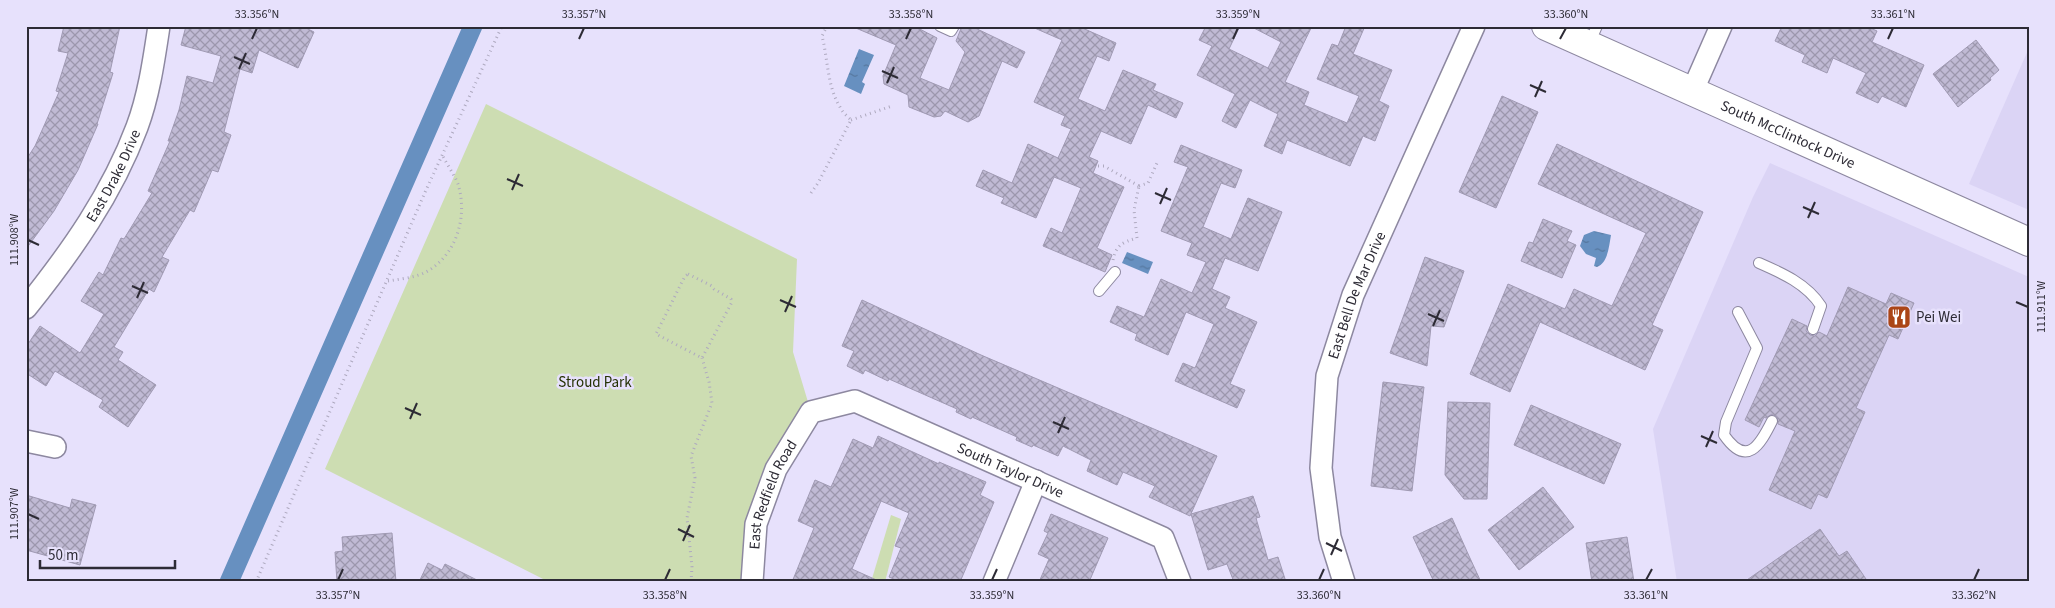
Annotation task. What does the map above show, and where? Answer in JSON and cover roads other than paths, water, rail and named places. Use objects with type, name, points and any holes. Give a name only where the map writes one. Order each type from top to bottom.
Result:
[{"type":"main road","name":"South McClintock Drive","points":[[1546,26],[1593,36],[1692,92],[2029,242]]},
{"type":"street","name":"East Drake Drive","points":[[26,308],[58,269],[89,224],[114,179],[138,126],[153,64],[159,26]]},
{"type":"street","name":"East Bell De Mar Drive","points":[[1344,582],[1330,537],[1321,468],[1327,376],[1353,295],[1474,26]]},
{"type":"street","points":[[1692,92],[1722,26]]},
{"type":"street","name":"South Taylor Drive","points":[[811,412],[856,401],[1163,538],[1180,582]]},
{"type":"street","name":"East Redfield Road","points":[[752,582],[756,524],[776,470],[811,412]]},
{"type":"street","points":[[26,441],[55,447]]},
{"type":"street","points":[[994,582],[1036,481]]},
{"type":"lane","points":[[940,26],[951,31],[954,26]]},
{"type":"lane","points":[[1759,263],[1800,284],[1816,298],[1820,306],[1813,329]]},
{"type":"lane","points":[[1099,291],[1114,272]]},
{"type":"lane","points":[[1738,312],[1757,348],[1726,422],[1724,435],[1731,445],[1738,450],[1750,450],[1760,445],[1772,421]]},
{"type":"water","points":[[859,49],[874,55],[862,82],[865,84],[861,94],[844,86]]},
{"type":"water","points":[[1594,231],[1611,235],[1606,258],[1597,267],[1594,266],[1596,258],[1586,254],[1580,246],[1584,235]]},
{"type":"water","points":[[1127,252],[1153,262],[1148,274],[1122,263]]},
{"type":"waterway","points":[[229,582],[473,26]]},
{"type":"place","name":"Pei Wei","points":[[1899,317]]},
{"type":"park label","name":"Stroud Park","points":[[595,382]]}]
